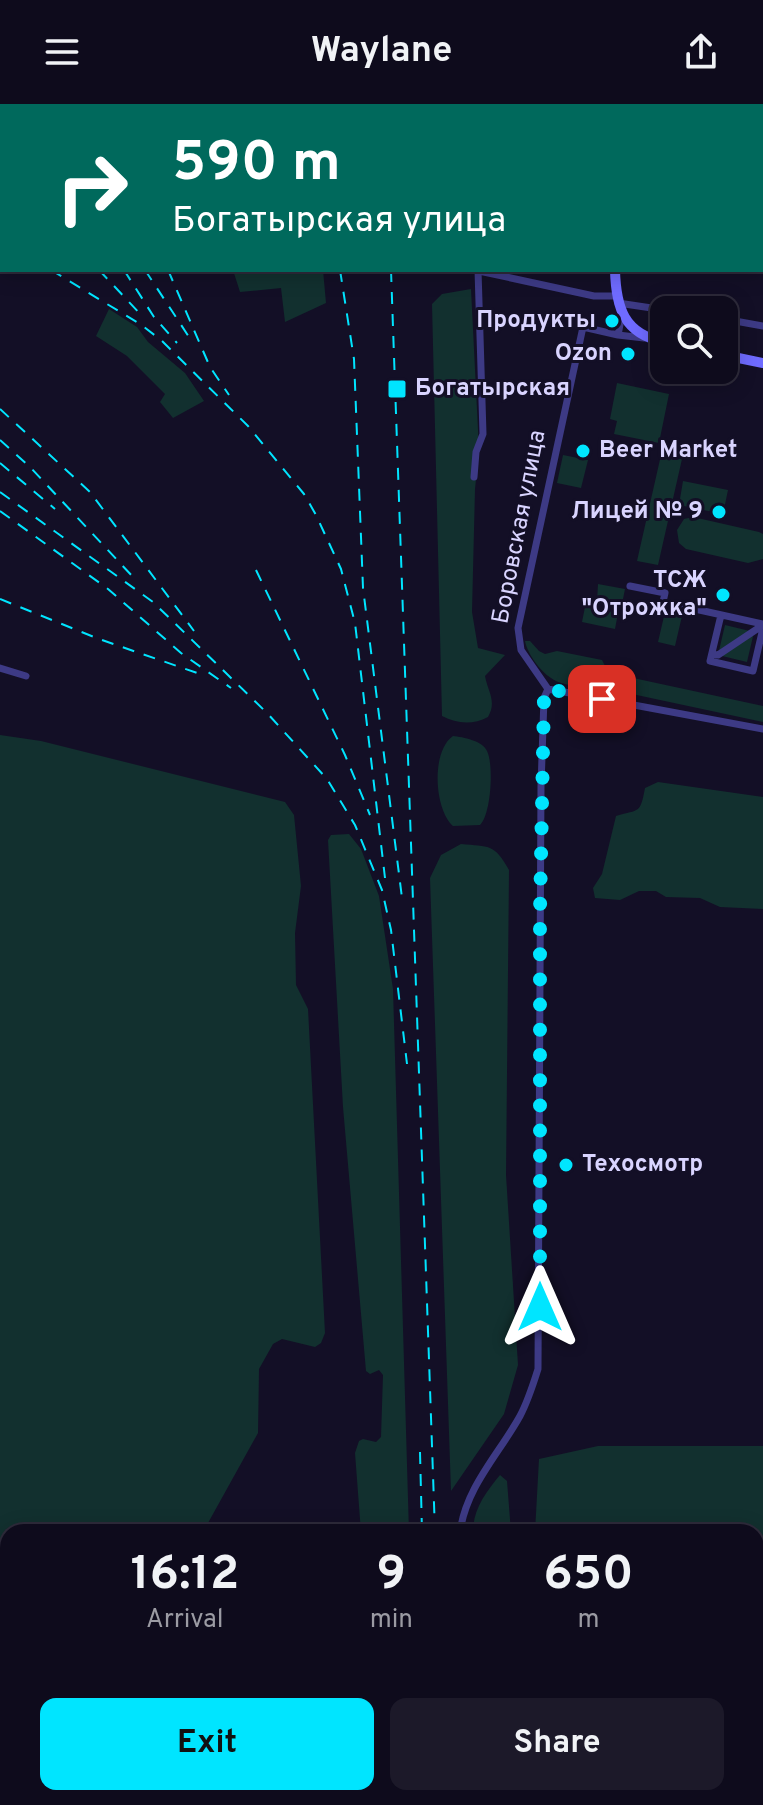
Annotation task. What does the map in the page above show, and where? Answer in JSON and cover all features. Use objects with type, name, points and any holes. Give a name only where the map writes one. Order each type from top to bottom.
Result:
[{"type":"street","points":[[474,477],[475,457],[483,434],[479,272]]},
{"type":"street","points":[[484,272],[619,304],[650,308]]},
{"type":"street","points":[[615,272],[618,335],[650,339]]},
{"type":"street","points":[[619,304],[631,325],[646,338]]},
{"type":"street","points":[[738,322],[763,326]]},
{"type":"street","name":"Боровская улица","points":[[548,689],[521,650],[518,628],[583,327],[618,335]]},
{"type":"street","points":[[738,358],[763,363]]},
{"type":"street","points":[[630,586],[665,593],[663,602],[763,626]]},
{"type":"street","points":[[721,615],[710,661],[753,671],[763,626]]},
{"type":"street","points":[[712,654],[718,655],[763,626]]},
{"type":"street","points":[[0,668],[26,676]]},
{"type":"street","points":[[462,1524],[467,1504],[480,1477],[520,1416],[538,1369],[544,698],[548,689],[763,729]]},
{"type":"green space","points":[[234,272],[323,272],[326,303],[285,322],[281,288],[240,292]]},
{"type":"green space","points":[[471,289],[479,450],[472,612],[478,648],[505,655],[485,676],[492,701],[488,717],[465,722],[442,716],[432,304],[442,294]]},
{"type":"green space","points":[[109,309],[137,327],[148,342],[185,373],[204,401],[173,418],[160,402],[165,394],[127,356],[96,336]]},
{"type":"green space","points":[[617,383],[669,394],[659,443],[614,434],[617,421],[610,419]]},
{"type":"green space","points":[[563,455],[588,460],[581,488],[557,483]]},
{"type":"green space","points":[[661,455],[682,459],[658,565],[637,561]]},
{"type":"green space","points":[[683,481],[728,490],[723,514],[679,505]]},
{"type":"green space","points":[[693,517],[763,534],[763,559],[748,563],[686,549],[679,543],[677,530],[684,519]]},
{"type":"green space","points":[[598,584],[625,589],[622,604],[597,602]]},
{"type":"green space","points":[[585,607],[618,613],[615,629],[582,622]]},
{"type":"green space","points":[[665,612],[682,616],[675,646],[658,642]]},
{"type":"green space","points":[[725,625],[754,632],[747,662],[718,655]]},
{"type":"green space","points":[[525,641],[530,641],[545,654],[557,651],[602,660],[606,668],[601,682],[583,686],[556,681],[538,666]]},
{"type":"green space","points":[[610,673],[763,706],[763,722],[632,694],[609,693],[606,687]]},
{"type":"green space","points":[[0,735],[41,741],[285,802],[294,815],[301,886],[295,933],[296,985],[308,1009],[325,1333],[321,1343],[315,1347],[282,1339],[273,1344],[259,1369],[258,1433],[207,1524],[0,1524]]},
{"type":"green space","points":[[453,736],[481,745],[487,751],[491,778],[489,801],[480,825],[453,826],[442,807],[438,767],[446,743]]},
{"type":"green space","points":[[658,782],[763,797],[763,909],[720,907],[700,898],[666,897],[656,891],[639,891],[620,900],[595,898],[593,888],[602,874],[616,816],[638,809],[645,788]]},
{"type":"green space","points":[[349,834],[361,849],[379,896],[393,989],[409,1524],[360,1524],[355,1453],[359,1441],[376,1442],[381,1437],[383,1375],[379,1370],[370,1374],[366,1371],[343,1107],[328,840],[331,835]]},
{"type":"green space","points":[[461,844],[490,848],[509,870],[506,1175],[518,1365],[504,1414],[451,1491],[430,878],[441,855]]},
{"type":"green space","points":[[598,1446],[763,1446],[763,1524],[535,1524],[539,1459]]},
{"type":"green space","points":[[500,1475],[507,1481],[510,1524],[474,1524],[485,1494]]},
{"type":"railway","points":[[54,272],[161,340],[248,426],[304,494],[316,515],[341,569],[355,623],[385,878]]},
{"type":"railway","points":[[101,272],[144,318]]},
{"type":"railway","points":[[125,272],[154,317],[177,343]]},
{"type":"railway","points":[[146,272],[189,337]]},
{"type":"railway","points":[[169,272],[210,367],[229,395]]},
{"type":"railway","points":[[340,272],[354,359],[363,588],[402,898]]},
{"type":"railway","points":[[391,272],[435,1524]]},
{"type":"railway","points":[[0,409],[90,492],[194,631]]},
{"type":"railway","points":[[0,440],[30,467],[134,578]]},
{"type":"railway","points":[[0,463],[55,509]]},
{"type":"railway","points":[[0,492],[153,602],[267,713],[327,779],[355,825],[382,890],[391,930],[407,1064]]},
{"type":"railway","points":[[0,511],[108,589],[181,653],[231,688]]},
{"type":"railway","points":[[256,570],[345,755],[370,815]]},
{"type":"railway","points":[[0,599],[99,639],[200,674]]},
{"type":"railway","points":[[420,1452],[422,1524]]},
{"type":"place","name":"Продукты","points":[[612,321]]},
{"type":"place","name":"Ozon","points":[[628,354]]},
{"type":"place","name":"Богатырская","points":[[397,389]]},
{"type":"place","name":"Beer Market","points":[[583,451]]},
{"type":"place","name":"Лицей № 9","points":[[719,512]]},
{"type":"place","name":"ТСЖ \"Отрожка\"","points":[[723,595]]},
{"type":"place","name":"Техосмотр","points":[[566,1165]]},
{"type":"route","points":[[540,1307],[540,912],[544,698],[548,689],[602,699]]}]
